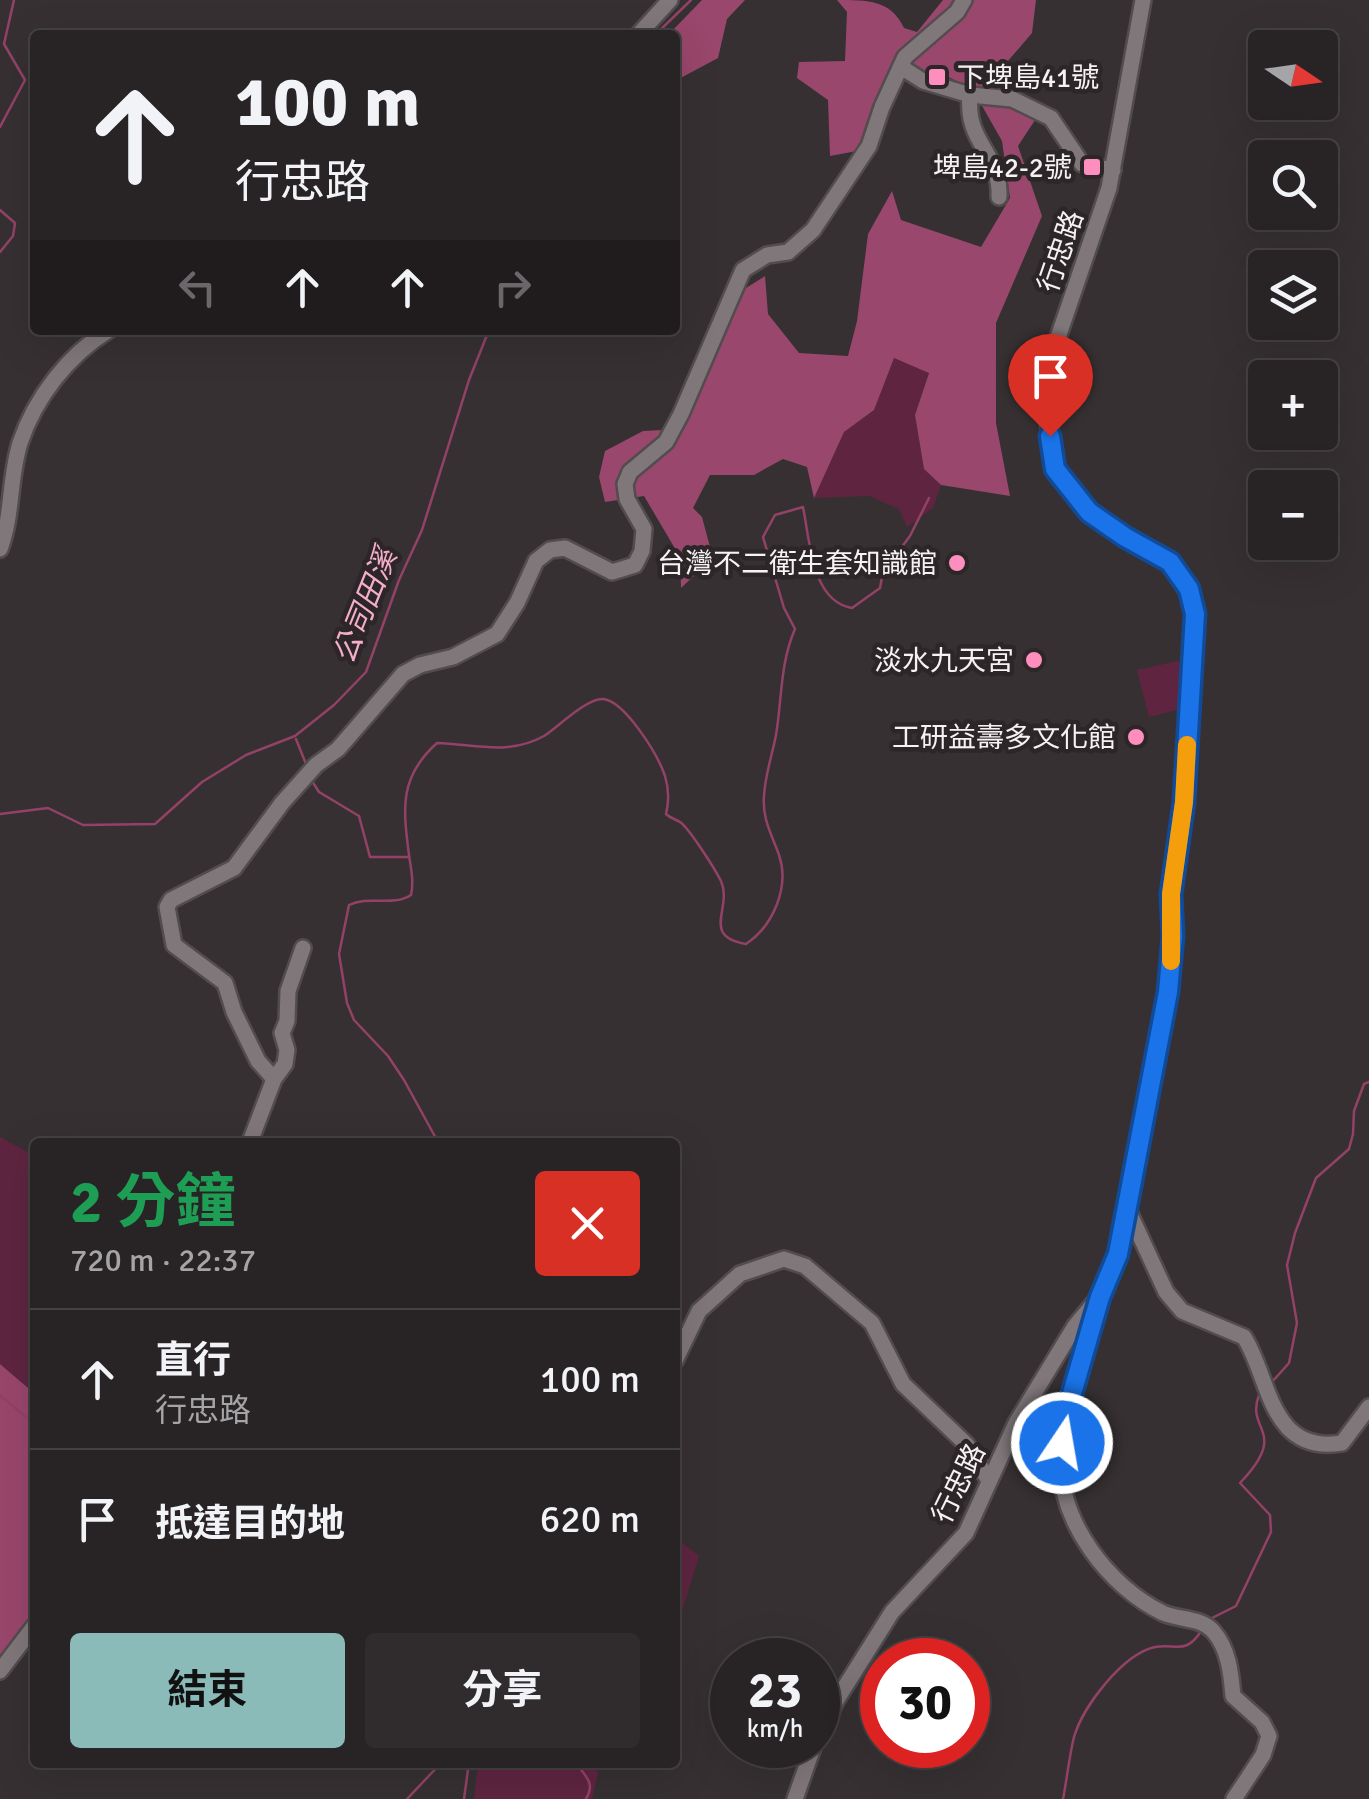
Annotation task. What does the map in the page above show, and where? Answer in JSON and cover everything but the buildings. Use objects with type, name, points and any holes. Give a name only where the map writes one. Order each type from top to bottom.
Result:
[{"type":"street","points":[[643,30],[670,0]]},
{"type":"street","points":[[274,1079],[258,1061],[225,984],[174,945],[167,907],[171,900],[234,868],[282,804],[316,765],[338,749],[403,674],[420,665],[453,657],[497,634],[517,603],[536,561],[550,550],[565,548],[612,572],[634,565],[642,551],[644,529],[627,498],[625,484],[630,472],[666,442],[743,270],[767,255],[788,252],[813,230],[869,146],[882,106],[911,50],[958,12],[964,0]]},
{"type":"street","name":"行忠路","points":[[840,1695],[892,1612],[966,1533],[988,1479],[1055,1356],[1100,1297],[1118,1254],[1128,1210],[1136,1146],[1168,992],[1173,936],[1171,894],[1184,802],[1195,614],[1189,589],[1170,562],[1089,512],[1055,469],[1045,402],[1048,364],[1113,170],[1143,0]]},
{"type":"street","points":[[901,67],[923,81],[970,95],[1012,99],[1051,118],[1082,164],[1113,170]]},
{"type":"street","points":[[970,95],[968,115],[977,142],[1000,178],[1000,197]]},
{"type":"street","points":[[0,549],[10,524],[20,442],[58,372],[101,335]]},
{"type":"street","points":[[252,1138],[274,1079],[285,1064],[282,1033],[287,1022],[288,991],[303,948]]},
{"type":"street","points":[[1128,1210],[1166,1292],[1182,1310],[1244,1337],[1275,1412],[1289,1428],[1324,1446],[1342,1443],[1369,1407]]},
{"type":"street","points":[[680,1350],[699,1310],[740,1274],[784,1259],[805,1266],[872,1323],[902,1384],[966,1445],[988,1479]]},
{"type":"street","points":[[1100,1297],[1064,1421],[1060,1466],[1075,1527],[1111,1577],[1163,1613],[1206,1627],[1230,1663],[1233,1696],[1262,1722],[1269,1736],[1263,1755],[1234,1799]]},
{"type":"street","points":[[0,1671],[30,1632]]},
{"type":"street","name":"行忠路","points":[[795,1799],[806,1768]]},
{"type":"shaded area","points":[[702,0],[745,0],[727,19],[718,58],[680,78],[680,30],[673,30]]},
{"type":"shaded area","points":[[837,0],[859,0],[885,7],[904,28],[917,32],[943,0],[1036,0],[1032,33],[990,82],[1043,108],[1018,146],[1042,216],[996,323],[996,423],[1010,496],[941,485],[924,469],[915,415],[929,373],[894,358],[874,410],[844,432],[814,498],[807,467],[783,459],[754,475],[710,475],[693,508],[702,517],[713,558],[681,588],[680,557],[644,496],[605,502],[599,477],[605,451],[643,431],[681,429],[746,288],[765,276],[768,314],[799,353],[848,356],[857,321],[868,234],[892,191],[901,220],[981,247],[1010,198],[1002,141],[973,90],[941,73],[895,68],[857,151],[830,156],[828,100],[797,78],[799,62],[845,61],[847,12]]},
{"type":"shaded area","points":[[893,358],[929,372],[915,415],[924,469],[941,485],[933,508],[907,527],[899,509],[869,496],[814,498],[844,432],[874,410]]},
{"type":"shaded area","points":[[1178,661],[1185,668],[1181,709],[1149,717],[1137,670]]},
{"type":"shaded area","points":[[0,1137],[30,1153],[30,1390],[0,1364]]},
{"type":"shaded area","points":[[0,1364],[30,1390],[30,1616],[12,1646],[0,1657]]},
{"type":"shaded area","points":[[680,1541],[699,1556],[680,1619]]},
{"type":"shaded area","points":[[477,1768],[596,1768],[598,1774],[592,1799],[474,1799]]},
{"type":"waterway","points":[[0,127],[25,80],[4,44],[14,0]]},
{"type":"waterway","name":"公司田溪","points":[[660,30],[691,0]]},
{"type":"waterway","points":[[0,210],[15,223],[13,236],[0,252]]},
{"type":"waterway","name":"公司田溪","points":[[0,814],[48,808],[83,825],[155,824],[202,782],[246,755],[295,736],[334,705],[366,672],[399,580],[422,530],[487,335]]},
{"type":"waterway","points":[[436,1138],[388,1056],[354,1020],[347,1003],[339,954],[349,905],[411,895],[406,794],[425,756],[437,743],[504,747],[531,742],[589,703],[603,699],[612,702],[640,730],[661,767],[668,791],[666,814],[689,832],[721,881],[724,935],[746,944],[764,927],[781,892],[782,867],[766,820],[764,796],[784,668],[795,629],[784,608],[763,537],[775,515],[803,507],[820,582],[838,603],[852,608],[880,588],[883,572],[910,536],[929,498]]},
{"type":"waterway","points":[[296,739],[306,764]]},
{"type":"waterway","points":[[312,781],[319,792],[359,816],[370,857],[408,857]]},
{"type":"waterway","points":[[1272,1382],[1289,1363],[1297,1323],[1287,1265],[1295,1233],[1316,1178],[1349,1149],[1354,1111],[1364,1084],[1369,1082]]},
{"type":"waterway","name":"公司田溪","points":[[0,1395],[30,1421]]},
{"type":"waterway","points":[[1210,1619],[1236,1606],[1271,1532],[1270,1515],[1240,1483],[1262,1452],[1263,1433],[1256,1407],[1259,1395]]},
{"type":"waterway","points":[[1063,1799],[1074,1737],[1106,1683],[1143,1652],[1155,1647],[1185,1646],[1202,1630]]},
{"type":"waterway","name":"公司田溪","points":[[407,1799],[436,1768]]},
{"type":"waterway","points":[[464,1799],[468,1768]]},
{"type":"waterway","points":[[580,1768],[590,1784],[586,1799]]},
{"type":"slow traffic","points":[[1171,961],[1171,894],[1184,802],[1187,745]]},
{"type":"place","name":"下埤島41號","points":[[937,77]]},
{"type":"place","name":"埤島42-2號","points":[[1092,167]]},
{"type":"place","name":"台灣不二衛生套知識館","points":[[957,563]]},
{"type":"place","name":"淡水九天宮","points":[[1034,660]]},
{"type":"place","name":"工研益壽多文化館","points":[[1136,737]]},
{"type":"route","points":[[1050,436],[1055,469],[1089,512],[1170,562],[1189,589],[1195,614],[1184,802],[1171,894],[1173,936],[1168,992],[1118,1254],[1100,1297],[1064,1421],[1062,1443]]}]
